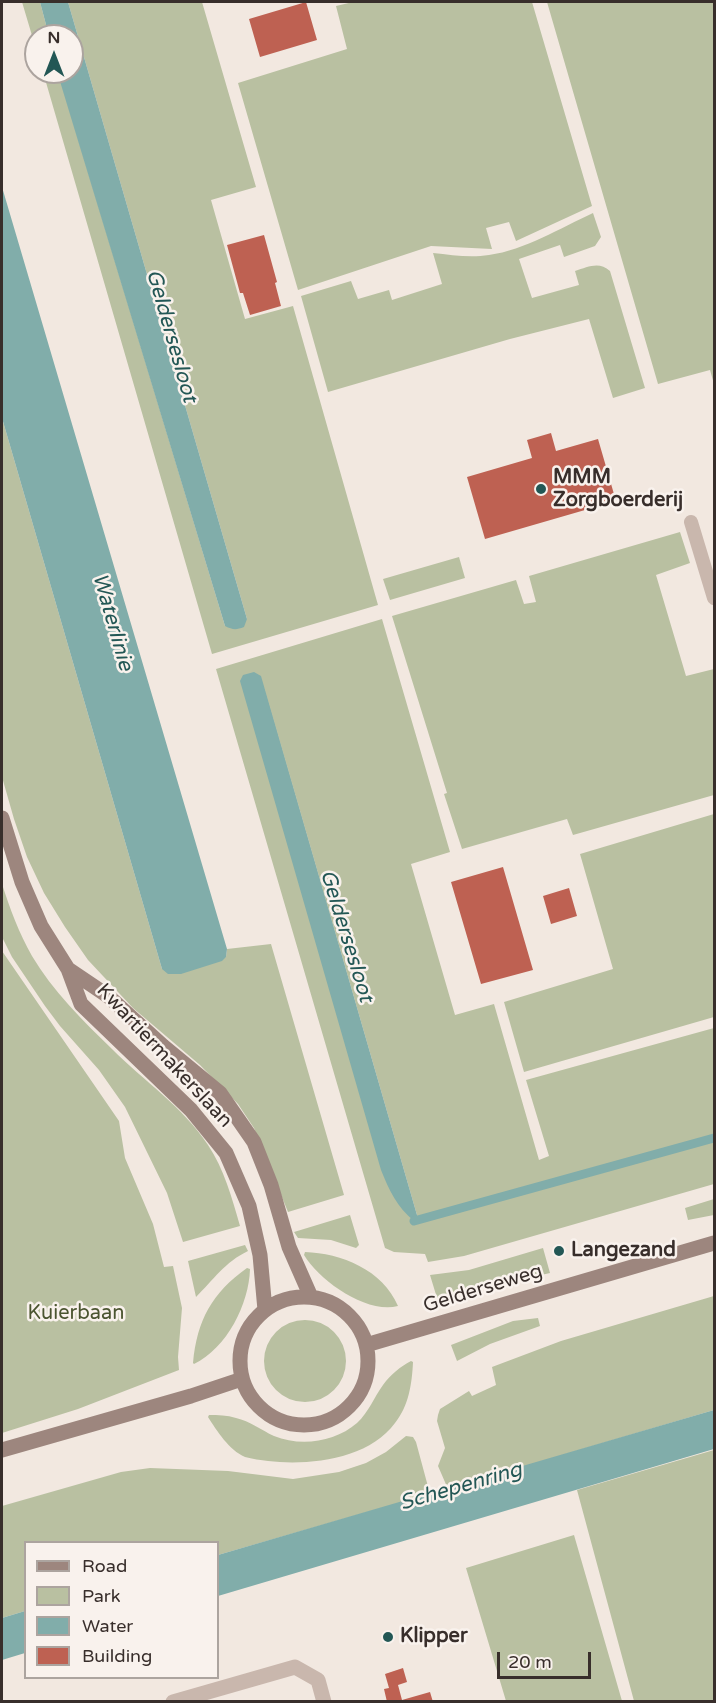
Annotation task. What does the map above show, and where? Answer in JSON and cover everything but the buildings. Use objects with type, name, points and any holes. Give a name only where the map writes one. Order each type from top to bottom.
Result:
[{"type":"street","name":"Kwartiermakerslaan","points":[[2,818],[21,882],[41,926],[68,969],[81,1004],[191,1110],[226,1153],[249,1206],[260,1255],[265,1310]]},
{"type":"street","name":"Kwartiermakerslaan","points":[[68,969],[108,996],[220,1093],[254,1142],[271,1185],[289,1247],[311,1297]]},
{"type":"street","name":"Gelderseweg","points":[[366,1345],[714,1243]]},
{"type":"street","points":[[311,1297],[330,1302],[346,1312],[358,1327],[366,1345],[368,1370],[360,1393],[344,1412],[321,1423],[296,1425],[273,1417],[254,1401],[242,1379],[239,1364],[245,1334],[265,1310],[287,1299],[311,1297]]},
{"type":"street","points":[[2,1450],[191,1396],[242,1379]]},
{"type":"street","points":[[173,1701],[295,1667],[318,1680],[324,1701]]},
{"type":"lane","points":[[691,522],[714,598]]},
{"type":"green space","points":[[22,2],[40,2],[46,24],[29,24]]},
{"type":"green space","points":[[68,2],[202,2],[256,187],[211,200],[245,319],[293,306],[378,605],[212,654],[46,84],[62,84],[225,626],[247,619],[84,57],[84,24],[74,24]]},
{"type":"green space","points":[[353,2],[532,2],[592,206],[516,241],[509,222],[486,228],[492,249],[431,246],[298,290],[238,83],[347,49],[336,6]]},
{"type":"green space","points":[[547,2],[714,2],[714,384],[710,370],[658,384]]},
{"type":"green space","points":[[593,213],[601,237],[595,246],[564,257],[560,245],[519,259],[532,298],[579,285],[575,271],[602,266],[610,271],[645,388],[613,398],[589,319],[510,339],[328,392],[301,296],[351,281],[358,299],[389,290],[392,300],[442,284],[433,253],[475,256],[502,252],[542,238]]},
{"type":"green space","points":[[2,418],[162,969],[226,957],[227,949],[271,944],[344,1195],[288,1212],[254,1128],[238,1104],[200,1065],[133,1008],[88,960],[44,893],[27,857],[2,777]]},
{"type":"green space","points":[[680,532],[690,563],[656,575],[686,676],[714,669],[714,795],[573,835],[567,819],[462,849],[392,616],[516,580],[524,604],[536,602],[529,576]]},
{"type":"green space","points":[[459,557],[465,578],[390,600],[383,579]]},
{"type":"green space","points":[[382,619],[450,852],[411,864],[455,1015],[494,1004],[539,1160],[549,1156],[526,1080],[714,1028],[714,1184],[464,1256],[428,1262],[425,1254],[394,1252],[385,1248],[216,669]],"holes":[[[261,676],[417,1215],[417,1218]]]},
{"type":"green space","points":[[714,814],[714,1017],[524,1072],[504,1002],[613,969],[580,854]]},
{"type":"green space","points":[[2,884],[23,939],[49,981],[69,1005],[124,1061],[187,1118],[208,1145],[231,1194],[240,1226],[183,1242],[167,1193],[125,1107],[99,1070],[60,1026],[12,957],[2,937]]},
{"type":"green space","name":"Kuierbaan","points":[[2,951],[119,1121],[125,1158],[153,1224],[164,1267],[173,1266],[182,1308],[179,1370],[78,1409],[2,1433]]},
{"type":"green space","points":[[714,1199],[714,1215],[688,1220],[685,1208]]},
{"type":"green space","points":[[350,1215],[359,1245],[356,1248],[331,1240],[298,1238],[294,1232]]},
{"type":"green space","points":[[245,1245],[248,1251],[226,1266],[196,1297],[188,1261]]},
{"type":"green space","points":[[543,1248],[550,1273],[437,1298],[430,1275],[469,1270]]},
{"type":"green space","points":[[305,1252],[333,1256],[359,1266],[382,1283],[398,1306],[372,1305],[345,1293],[332,1285],[311,1265],[304,1255]]},
{"type":"green space","points":[[247,1268],[250,1269],[249,1282],[241,1310],[234,1324],[217,1347],[194,1364],[198,1334],[208,1309],[224,1287]]},
{"type":"green space","points":[[714,1296],[714,1410],[448,1489],[438,1466],[445,1448],[437,1421],[440,1409],[469,1391],[472,1396],[496,1385],[492,1367],[561,1341]]},
{"type":"green space","points":[[538,1318],[540,1326],[490,1344],[457,1361],[451,1345],[513,1321]]},
{"type":"green space","points":[[305,1320],[321,1323],[334,1332],[343,1345],[346,1361],[343,1377],[334,1390],[321,1399],[305,1402],[289,1399],[276,1390],[267,1377],[264,1361],[267,1345],[276,1332],[289,1323]]},
{"type":"green space","points":[[411,1361],[413,1370],[409,1394],[404,1409],[395,1423],[370,1445],[337,1457],[319,1461],[284,1462],[245,1457],[229,1445],[208,1417],[209,1415],[222,1415],[241,1419],[274,1436],[295,1441],[317,1441],[339,1435],[357,1423],[386,1381]]},
{"type":"green space","points":[[406,1436],[413,1437],[430,1494],[219,1555],[219,1541],[24,1541],[24,1611],[2,1618],[2,1506],[121,1472],[150,1468],[228,1471],[293,1479],[339,1472],[366,1463],[386,1452]]},
{"type":"green space","points":[[714,1450],[714,1701],[634,1701],[577,1490]]},
{"type":"green space","points":[[574,1535],[622,1701],[506,1701],[466,1568]]},
{"type":"water","points":[[40,2],[68,2],[74,24],[46,24]]},
{"type":"water","points":[[84,57],[247,619],[244,627],[241,628],[234,629],[225,626],[61,84],[84,84]]},
{"type":"water","name":"Waterlinie","points":[[2,187],[227,949],[226,957],[222,961],[181,974],[168,974],[162,969],[2,418]]},
{"type":"water","points":[[254,672],[261,676],[417,1215],[414,1221],[394,1198],[381,1170],[240,681],[243,675]]},
{"type":"water","name":"Schepenring","points":[[714,1410],[714,1449],[219,1596],[219,1555]]},
{"type":"water","points":[[24,1611],[24,1653],[2,1660],[2,1618]]},
{"type":"waterway","points":[[414,1221],[714,1138]]},
{"type":"place","name":"MMM Zorgboerderij","points":[[541,489]]},
{"type":"place","name":"Langezand","points":[[559,1251]]},
{"type":"place","name":"Klipper","points":[[388,1637]]},
{"type":"water label","name":"Geldersesloot","points":[[171,336]]},
{"type":"water label","name":"Geldersesloot","points":[[346,936]]}]
